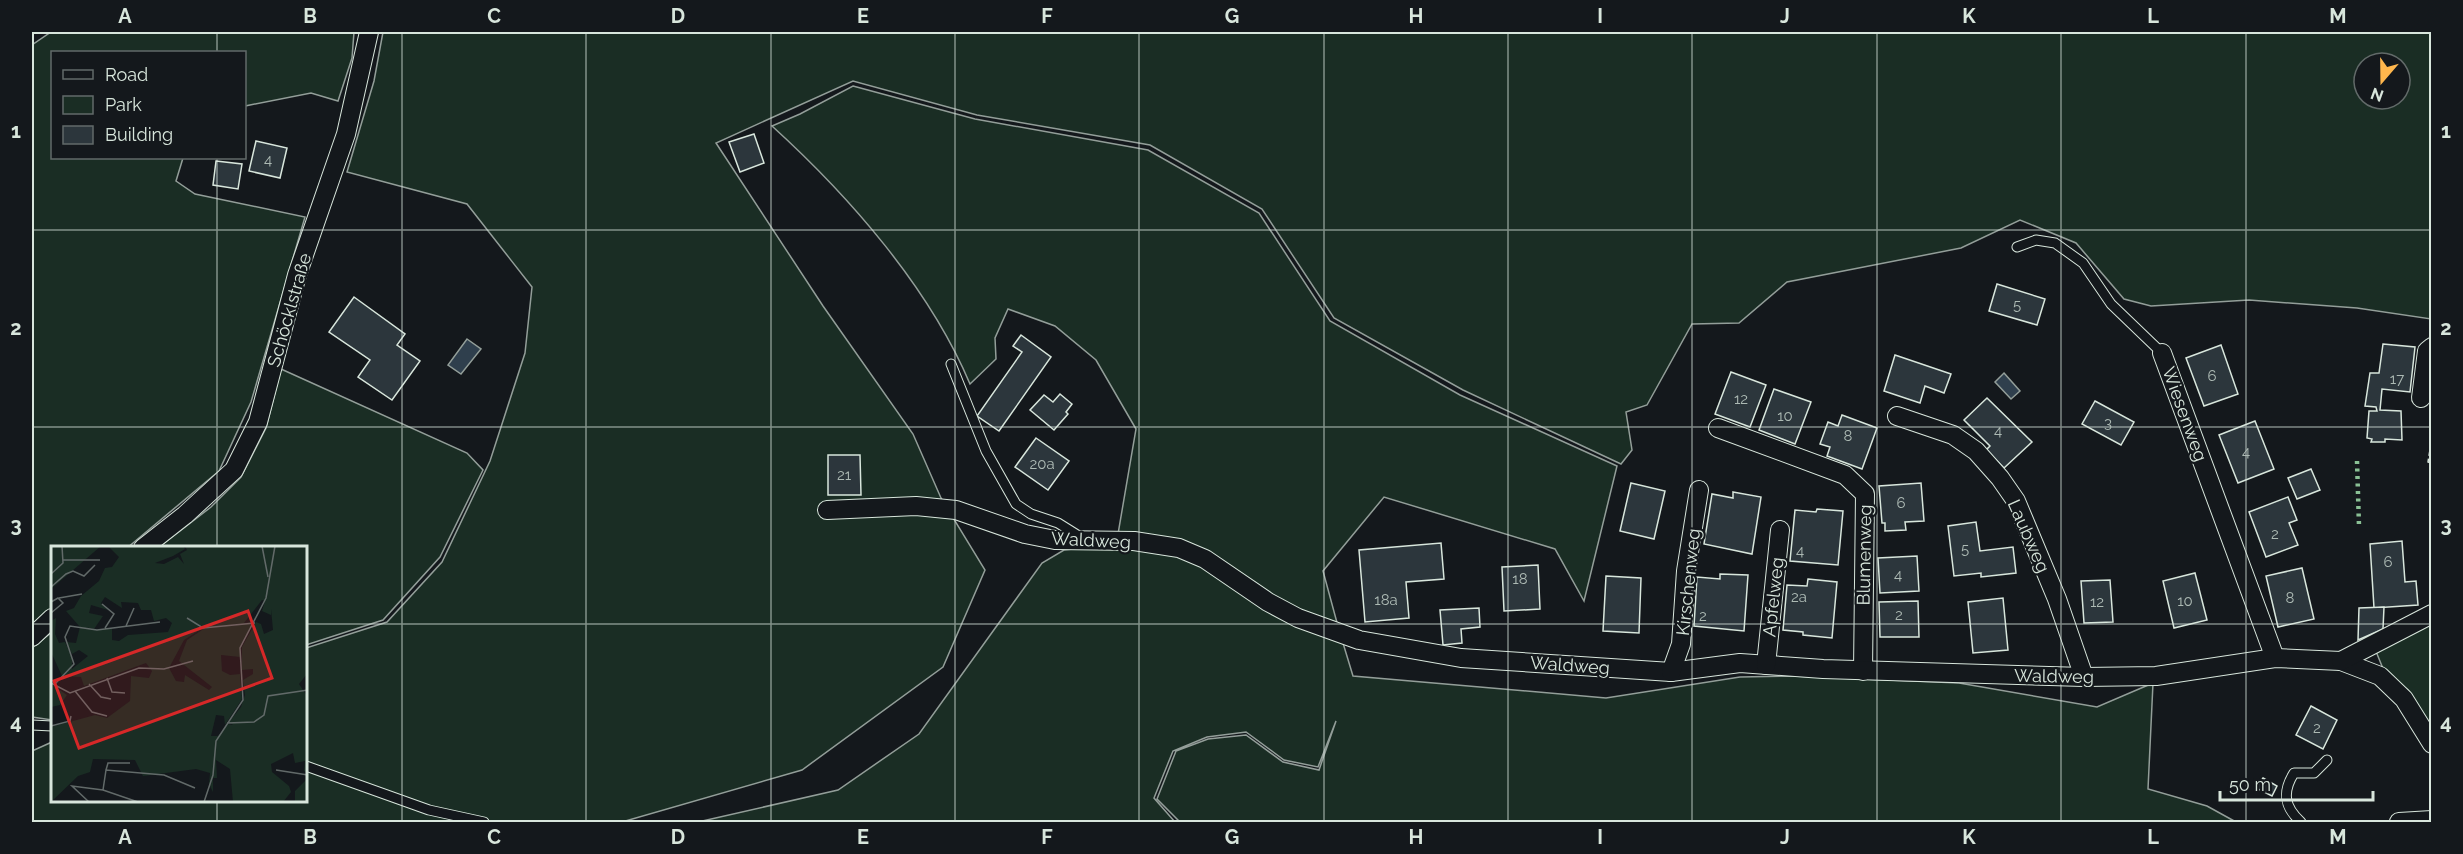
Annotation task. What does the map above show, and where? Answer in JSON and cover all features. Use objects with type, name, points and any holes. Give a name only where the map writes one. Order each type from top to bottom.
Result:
[{"type":"street","name":"Schöcklstraße","points":[[145,546],[185,515],[234,471],[258,422],[297,275],[346,134],[369,32]]},
{"type":"street","points":[[2421,398],[2427,351],[2432,347]]},
{"type":"street","name":"Wiesenweg","points":[[2162,352],[2275,658]]},
{"type":"street","name":"Laubweg","points":[[1898,416],[1953,435],[1976,451],[2000,478],[2016,501],[2057,599],[2084,677]]},
{"type":"street","name":"Blumenweg","points":[[1718,428],[1845,476],[1865,494],[1863,671]]},
{"type":"street","name":"Kirschenweg","points":[[1671,672],[1681,644],[1686,571],[1699,490]]},
{"type":"street","name":"Waldweg","points":[[827,510],[916,506],[956,510],[1035,536],[1055,540],[1134,541],[1179,548],[1205,559],[1268,602],[1298,618],[1359,640],[1461,658],[1671,672],[1740,663],[1863,671],[2084,677],[2157,676],[2275,658],[2340,661],[2380,676],[2404,699],[2432,744]]},
{"type":"street","name":"Apfelweg","points":[[1766,665],[1780,530]]},
{"type":"street","name":"Waldweg","points":[[2340,661],[2432,614]]},
{"type":"street","points":[[32,637],[51,619]]},
{"type":"street","points":[[2399,822],[2432,820]]},
{"type":"lane","name":"Wiesenweg","points":[[2017,247],[2036,240],[2055,243],[2083,263],[2111,304],[2162,352]]},
{"type":"lane","points":[[951,364],[986,451],[1016,504],[1031,514],[1058,523],[1087,540]]},
{"type":"lane","points":[[32,725],[51,726]]},
{"type":"lane","points":[[2301,822],[2295,817],[2286,801],[2286,786],[2294,773],[2314,773],[2327,760]]},
{"type":"lane","points":[[308,767],[429,810],[484,822]]},
{"type":"green space","points":[[51,32],[354,32],[352,58],[338,101],[311,93],[246,106],[246,51],[51,51],[51,159],[183,159],[176,181],[195,194],[305,217],[251,402],[219,471],[129,546],[51,546],[51,609],[32,624],[32,45]]},
{"type":"green space","points":[[383,32],[2431,32],[2431,319],[2357,308],[2249,300],[2151,306],[2124,299],[2076,243],[2020,220],[1961,248],[1787,282],[1739,323],[1692,324],[1647,405],[1626,412],[1632,450],[1621,464],[1463,390],[1334,318],[1262,209],[1150,145],[977,115],[853,81],[716,143],[823,306],[913,434],[941,498],[985,570],[943,667],[802,770],[622,822],[32,822],[32,751],[51,742],[51,803],[308,803],[308,647],[387,622],[442,562],[490,461],[525,353],[532,287],[467,204],[347,172],[374,81]]},
{"type":"green space","points":[[853,86],[975,119],[1148,150],[1259,213],[1330,321],[1460,395],[1617,466],[1584,601],[1555,549],[1384,497],[1323,571],[1339,630],[1242,580],[1118,534],[1136,429],[1096,360],[1055,326],[1008,309],[995,338],[996,359],[970,384],[953,348],[910,278],[830,182],[772,126]]},
{"type":"green space","points":[[281,369],[467,453],[483,470],[440,557],[383,620],[308,644],[308,546],[161,546],[211,507],[241,477],[266,428]]},
{"type":"green space","points":[[1101,546],[1182,555],[1343,643],[1353,676],[1606,698],[1740,677],[1792,676],[1959,683],[2097,707],[2153,683],[2148,789],[2207,806],[2236,822],[1180,822],[1157,799],[1176,751],[1208,739],[1246,735],[1283,762],[1319,770],[1336,721],[1318,767],[1284,760],[1246,732],[1207,737],[1173,751],[1154,798],[1175,822],[698,822],[838,790],[919,734],[1042,563],[1064,550]]},
{"type":"green space","points":[[2431,623],[2431,727],[2408,690],[2384,671],[2375,649]]},
{"type":"green space","points":[[51,633],[51,720],[32,717],[32,648]]},
{"type":"water","points":[[467,339],[481,349],[461,374],[448,365]]},
{"type":"water","points":[[2004,373],[2020,391],[2011,399],[1995,382]]},
{"type":"building","points":[[754,134],[764,163],[740,172],[729,142]]},
{"type":"building","points":[[256,141],[287,148],[280,178],[249,171]]},
{"type":"building","points":[[216,161],[242,164],[238,189],[213,185]]},
{"type":"building","points":[[1997,284],[2045,299],[2037,325],[1989,311]]},
{"type":"building","points":[[354,297],[405,334],[397,345],[420,361],[392,400],[358,377],[370,360],[329,332]]},
{"type":"building","points":[[1021,335],[1051,357],[999,431],[977,416],[1022,352],[1013,346]]},
{"type":"building","points":[[2383,344],[2415,347],[2410,392],[2382,389],[2380,410],[2401,411],[2402,440],[2385,439],[2385,442],[2371,442],[2372,439],[2367,438],[2369,411],[2377,411],[2376,407],[2365,406],[2370,373],[2379,373]]},
{"type":"building","points":[[2221,345],[2238,394],[2204,406],[2186,358]]},
{"type":"building","points":[[1895,355],[1951,374],[1944,393],[1925,386],[1920,403],[1884,391]]},
{"type":"building","points":[[1731,372],[1766,385],[1750,427],[1715,414]]},
{"type":"building","points":[[1774,389],[1811,402],[1795,444],[1759,430]]},
{"type":"building","points":[[1060,394],[1072,404],[1066,412],[1068,414],[1054,430],[1030,410],[1044,395],[1053,402]]},
{"type":"building","points":[[1987,398],[2032,442],[2004,468],[1986,450],[1990,446],[1964,420]]},
{"type":"building","points":[[2095,401],[2134,422],[2121,445],[2082,424]]},
{"type":"building","points":[[1842,415],[1877,428],[1862,469],[1827,456],[1830,447],[1820,444],[1828,422],[1838,426]]},
{"type":"building","points":[[2255,421],[2274,469],[2238,483],[2219,435]]},
{"type":"building","points":[[1036,438],[1069,461],[1048,490],[1015,467]]},
{"type":"building","points":[[828,455],[860,455],[861,495],[828,495]]},
{"type":"building","points":[[2311,469],[2320,490],[2297,499],[2288,478]]},
{"type":"building","points":[[1631,483],[1665,491],[1654,539],[1620,531]]},
{"type":"building","points":[[1921,483],[1924,521],[1905,522],[1906,530],[1885,531],[1885,523],[1882,523],[1879,486]]},
{"type":"building","points":[[1733,492],[1761,497],[1752,554],[1704,544],[1712,494],[1733,498]]},
{"type":"building","points":[[2288,497],[2297,520],[2289,523],[2298,545],[2266,557],[2249,512]]},
{"type":"building","points":[[1817,509],[1843,511],[1838,565],[1790,561],[1795,510],[1816,512]]},
{"type":"building","points":[[1976,522],[1980,551],[2013,547],[2016,573],[1981,577],[1981,573],[1954,576],[1948,526]]},
{"type":"building","points":[[2402,541],[2405,582],[2416,581],[2418,605],[2374,608],[2370,544]]},
{"type":"building","points":[[1441,543],[1444,579],[1406,582],[1409,618],[1365,622],[1359,550]]},
{"type":"building","points":[[1917,556],[1919,591],[1880,593],[1878,558]]},
{"type":"building","points":[[1538,565],[1540,609],[1504,611],[1502,567]]},
{"type":"building","points":[[2302,568],[2314,619],[2278,627],[2266,576]]},
{"type":"building","points":[[2195,573],[2207,620],[2174,628],[2163,581]]},
{"type":"building","points":[[1720,574],[1748,575],[1744,631],[1694,626],[1697,577],[1720,579]]},
{"type":"building","points":[[1606,576],[1641,578],[1639,633],[1603,631]]},
{"type":"building","points":[[1808,579],[1837,582],[1832,638],[1783,630],[1787,585],[1807,586]]},
{"type":"building","points":[[2110,580],[2113,622],[2084,623],[2081,581]]},
{"type":"building","points":[[2003,598],[2008,650],[1973,653],[1968,602]]},
{"type":"building","points":[[1918,601],[1919,637],[1880,637],[1879,602]]},
{"type":"building","points":[[2384,607],[2383,629],[2358,640],[2359,608]]},
{"type":"building","points":[[1479,608],[1480,627],[1461,629],[1462,643],[1443,645],[1440,610]]},
{"type":"building","points":[[2311,706],[2337,720],[2323,749],[2296,735]]},
{"type":"building","points":[[2263,778],[2277,786],[2272,796],[2256,788]]},
{"type":"hedge","points":[[2357,461],[2359,526]]},
{"type":"fence","points":[[2432,437],[2428,462],[2432,463]]}]
